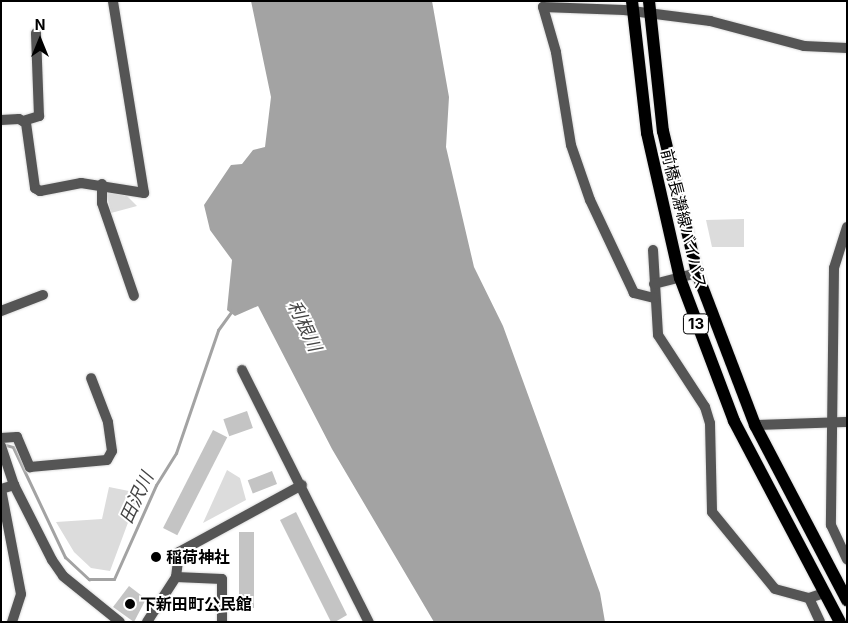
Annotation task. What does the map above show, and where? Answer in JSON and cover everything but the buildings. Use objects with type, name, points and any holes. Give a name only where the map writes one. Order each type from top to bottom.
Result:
[{"type":"main road","name":"前橋長瀞線バイパス","points":[[633,6],[648,141],[680,278],[734,421],[840,622]]},
{"type":"main road","name":"前橋長瀞線バイパス","points":[[650,7],[663,131],[697,273],[755,425],[847,600]]},
{"type":"street","points":[[23,121],[34,188],[40,191],[102,184],[144,193],[113,1]]},
{"type":"street","points":[[654,298],[634,293],[590,200],[571,145],[556,52],[543,7],[650,7],[804,46],[847,48]]},
{"type":"street","points":[[1,120],[23,121],[40,116],[36,33]]},
{"type":"street","points":[[102,184],[102,203],[134,296]]},
{"type":"street","points":[[847,227],[834,268],[831,422],[831,525],[847,560]]},
{"type":"street","points":[[653,250],[654,298],[658,335],[705,407],[710,423],[712,512],[775,589],[809,598],[824,593]]},
{"type":"street","points":[[654,284],[697,273]]},
{"type":"street","points":[[1,311],[43,295]]},
{"type":"street","points":[[242,370],[302,485],[369,622]]},
{"type":"street","points":[[1,438],[17,437],[30,466],[108,460],[112,445],[105,410],[90,378]]},
{"type":"street","points":[[755,425],[847,422]]},
{"type":"street","points":[[1,446],[14,485],[63,576],[120,622]]},
{"type":"street","points":[[12,622],[21,594],[1,489],[14,485]]},
{"type":"street","points":[[146,622],[176,577],[180,552],[302,485]]},
{"type":"street","points":[[176,577],[222,579],[222,622]]},
{"type":"street","points":[[809,598],[820,622]]},
{"type":"shaded area","points":[[106,192],[127,196],[137,206],[111,213]]},
{"type":"shaded area","points":[[744,219],[744,247],[712,247],[706,220]]},
{"type":"shaded area","points":[[227,470],[240,478],[246,500],[203,523]]},
{"type":"shaded area","points":[[109,487],[139,493],[110,571],[91,568],[74,552],[56,522],[102,519]]},
{"type":"water","name":"利根川","points":[[251,1],[432,1],[449,97],[446,147],[474,267],[503,326],[600,593],[605,622],[434,622],[332,449],[258,306],[235,316],[227,310],[232,260],[210,230],[204,205],[231,165],[242,164],[253,150],[265,147],[271,97]]},
{"type":"waterway","name":"田沢川","points":[[2,444],[13,447],[65,557],[89,579],[114,579],[156,485],[176,453],[218,330],[232,311]]},
{"type":"place","name":"稲荷神社","points":[[156,557]]},
{"type":"place","name":"下新田町公民館","points":[[130,604]]}]
